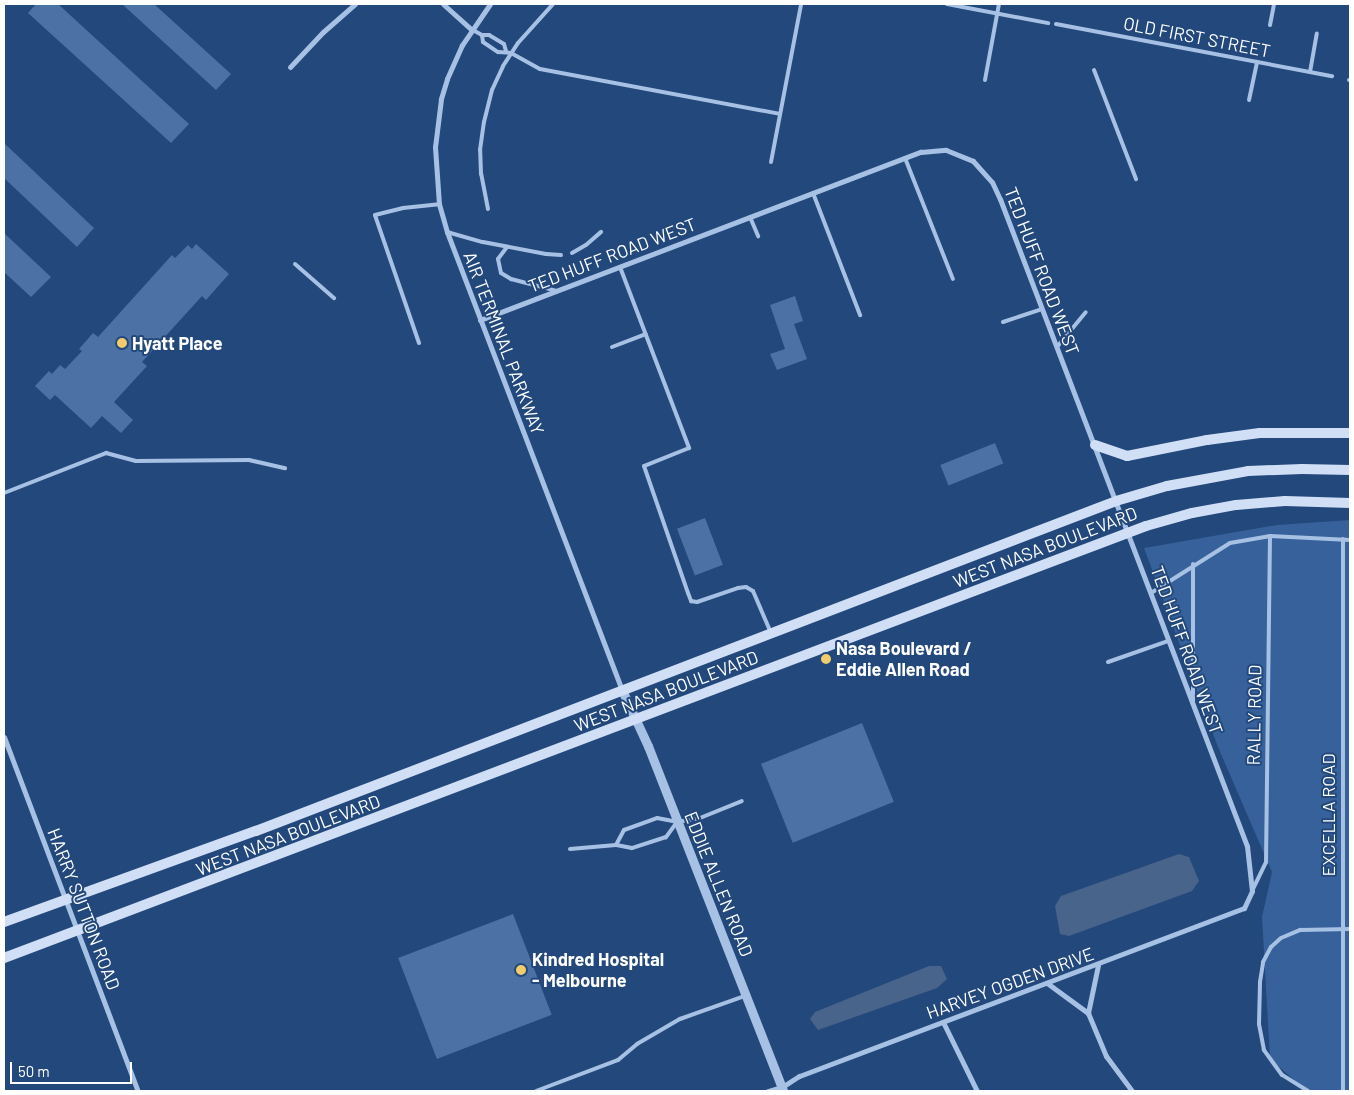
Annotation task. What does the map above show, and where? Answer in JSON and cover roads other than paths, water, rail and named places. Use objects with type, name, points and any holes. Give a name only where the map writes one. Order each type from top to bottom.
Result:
[{"type":"main road","points":[[1095,445],[1109,452],[1127,456],[1207,440],[1260,433],[1350,433]]},
{"type":"main road","name":"WEST NASA BOULEVARD","points":[[4,922],[256,831],[1116,501],[1167,486],[1239,472],[1302,469],[1350,470]]},
{"type":"main road","name":"WEST NASA BOULEVARD","points":[[4,958],[1128,532],[1184,515],[1236,505],[1285,501],[1350,503]]},
{"type":"street","points":[[290,67],[323,32],[355,4]]},
{"type":"street","points":[[443,4],[471,29]]},
{"type":"street","name":"AIR TERMINAL PARKWAY","points":[[490,4],[471,29],[447,80],[437,117],[435,163],[439,204],[447,232],[480,320],[622,690]]},
{"type":"street","name":"TED HUFF ROAD WEST","points":[[480,320],[928,150],[946,150],[965,157],[986,174],[996,190],[1247,846],[1252,891]]},
{"type":"street","name":"EDDIE ALLEN ROAD","points":[[622,690],[636,719],[782,1089]]},
{"type":"street","name":"HARRY SUTTON ROAD","points":[[4,737],[138,1091]]},
{"type":"street","name":"HARVEY OGDEN DRIVE","points":[[768,1091],[782,1089],[799,1076],[1098,965],[1244,908],[1252,891]]},
{"type":"street","points":[[1088,1014],[1098,965]]},
{"type":"street","points":[[1047,983],[1088,1014],[1106,1056],[1132,1091]]},
{"type":"street","points":[[944,1022],[977,1091]]},
{"type":"lane","points":[[488,209],[481,174],[481,136],[492,90],[511,53],[553,4]]},
{"type":"lane","points":[[771,162],[800,4]]},
{"type":"lane","points":[[947,4],[1048,23]]},
{"type":"lane","points":[[985,80],[999,4]]},
{"type":"lane","points":[[1270,25],[1274,4]]},
{"type":"lane","name":"OLD FIRST STREET","points":[[1056,24],[1332,76]]},
{"type":"lane","points":[[471,29],[482,35],[489,35],[504,44],[506,51]]},
{"type":"lane","points":[[1310,72],[1317,34]]},
{"type":"lane","points":[[482,35],[483,42],[498,52],[506,51],[511,53],[540,69],[780,114]]},
{"type":"lane","points":[[1249,100],[1257,62]]},
{"type":"lane","points":[[1094,70],[1136,179]]},
{"type":"lane","points":[[905,158],[953,279]]},
{"type":"lane","points":[[813,193],[860,315]]},
{"type":"lane","points":[[419,343],[375,215],[403,208],[439,204]]},
{"type":"lane","points":[[750,217],[758,236]]},
{"type":"lane","points":[[447,232],[507,247],[561,255]]},
{"type":"lane","points":[[572,253],[586,245],[601,232]]},
{"type":"lane","points":[[507,247],[498,259],[501,273],[510,279],[557,291]]},
{"type":"lane","points":[[295,264],[334,298]]},
{"type":"lane","points":[[620,267],[689,448],[644,466],[691,601],[697,602],[746,587],[753,591],[770,633]]},
{"type":"lane","points":[[1002,322],[1042,309]]},
{"type":"lane","points":[[1057,347],[1086,312]]},
{"type":"lane","points":[[612,347],[646,334]]},
{"type":"lane","points":[[4,493],[106,453],[136,460],[249,460],[285,468]]},
{"type":"lane","points":[[1151,593],[1193,564],[1230,543],[1270,536],[1350,540]]},
{"type":"lane","name":"RALLY ROAD","points":[[1252,891],[1266,862],[1270,536]]},
{"type":"lane","name":"EXCELLA ROAD","points":[[1343,539],[1341,929],[1343,1091]]},
{"type":"lane","points":[[1193,564],[1193,708]]},
{"type":"lane","points":[[1108,662],[1168,641]]},
{"type":"lane","points":[[616,844],[624,830],[657,818],[677,822],[700,818],[742,800]]},
{"type":"lane","points":[[570,849],[616,844],[632,848],[666,837],[677,822]]},
{"type":"lane","points":[[1308,1091],[1282,1076],[1264,1050],[1259,1024],[1260,982],[1263,962],[1270,947],[1281,938],[1300,930],[1350,929]]},
{"type":"lane","points":[[536,1091],[618,1060],[637,1044],[680,1019],[745,996]]},
{"type":"place","name":"Hyatt Place","points":[[122,343]]},
{"type":"place","name":"Nasa Boulevard / Eddie Allen Road","points":[[826,659]]},
{"type":"place","name":"Kindred Hospital - Melbourne","points":[[521,970]]}]
